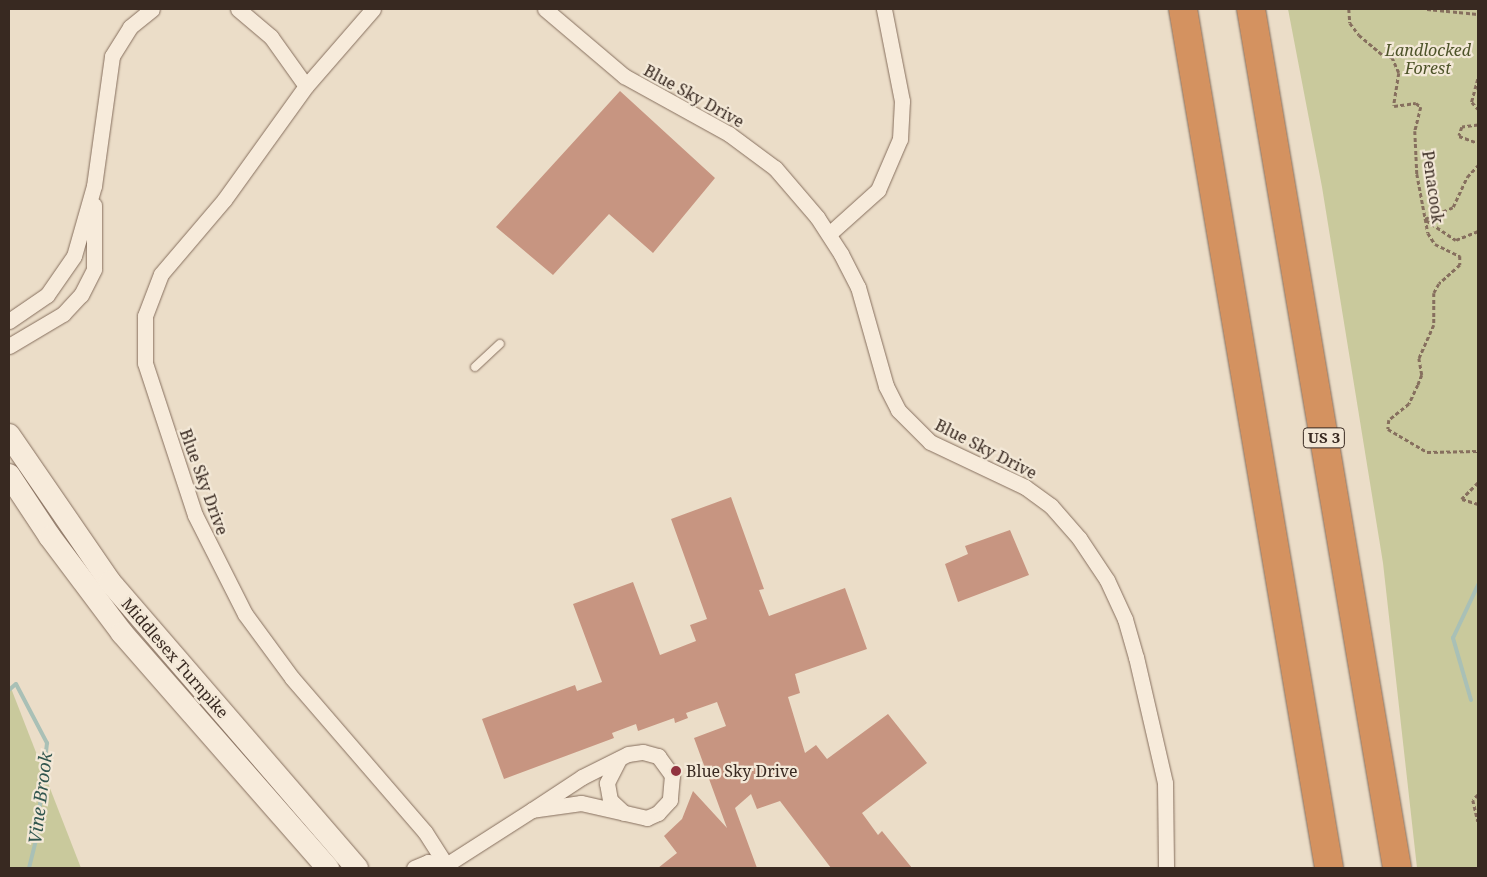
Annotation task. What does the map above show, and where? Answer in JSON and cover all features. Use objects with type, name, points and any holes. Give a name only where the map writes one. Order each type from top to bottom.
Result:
[{"type":"highway","points":[[1183,9],[1329,868]]},
{"type":"highway","name":"US 3","points":[[1251,9],[1396,868]]},
{"type":"main road","name":"Middlesex Turnpike","points":[[9,435],[110,582],[357,868]]},
{"type":"main road","name":"Middlesex Turnpike","points":[[9,475],[54,544],[122,633],[328,868]]},
{"type":"street","points":[[9,321],[47,294],[67,270],[80,241],[94,186],[112,56],[130,27],[152,9]]},
{"type":"street","points":[[238,9],[271,37],[306,86]]},
{"type":"street","name":"Blue Sky Drive","points":[[373,9],[306,86],[224,200],[161,274],[145,316],[144,363],[195,514],[245,614],[292,678],[425,832],[446,867]]},
{"type":"street","name":"Blue Sky Drive","points":[[545,9],[624,76],[728,134],[775,168],[829,234],[858,287],[886,386],[898,410],[930,442],[991,469],[1051,506],[1079,538],[1107,580],[1126,619],[1157,734],[1165,784],[1166,868]]},
{"type":"street","points":[[829,234],[878,190],[900,139],[902,101],[884,9]]},
{"type":"street","points":[[9,346],[63,314],[88,283],[96,254],[94,186]]},
{"type":"street","points":[[414,868],[428,862],[446,867],[532,810],[628,754],[644,752],[658,756],[668,766],[673,782],[670,800],[658,813],[647,818],[628,816],[581,803],[532,810]]},
{"type":"street","points":[[628,754],[614,765],[607,784],[613,805],[628,816]]},
{"type":"lane","points":[[475,366],[500,344]]},
{"type":"path","name":"Penacook","points":[[1349,9],[1350,23],[1358,35],[1383,55],[1392,57],[1399,72],[1394,106],[1416,103],[1421,107],[1415,131],[1425,219],[1435,244],[1460,256],[1460,265],[1439,284],[1434,293],[1434,325],[1419,358],[1422,375],[1418,385],[1409,404],[1389,420],[1388,430],[1427,452],[1478,452]]},
{"type":"path","points":[[1427,9],[1478,14]]},
{"type":"path","points":[[1478,79],[1472,102],[1478,110]]},
{"type":"path","points":[[1478,125],[1462,127],[1459,136],[1478,143]]},
{"type":"path","points":[[1425,219],[1453,207],[1467,176],[1478,165]]},
{"type":"path","points":[[1425,219],[1456,240],[1478,231]]},
{"type":"path","points":[[1478,483],[1462,499],[1478,504]]},
{"type":"path","points":[[1478,795],[1473,800],[1478,821]]},
{"type":"green space","name":"Landlocked Forest","points":[[1288,9],[1478,9],[1478,868],[1417,868],[1383,563],[1322,187]]},
{"type":"green space","points":[[9,683],[81,868],[9,868]]},
{"type":"building","points":[[620,91],[715,178],[653,253],[609,214],[553,275],[496,227]]},
{"type":"building","points":[[731,497],[764,589],[759,590],[769,616],[845,588],[867,649],[795,674],[800,693],[788,697],[805,753],[816,745],[827,759],[888,714],[927,763],[862,813],[878,835],[882,831],[912,868],[831,868],[780,801],[757,809],[751,794],[735,808],[757,868],[658,868],[677,853],[664,836],[682,819],[693,791],[727,828],[694,738],[726,726],[717,702],[686,713],[688,718],[675,723],[674,718],[638,731],[636,724],[612,733],[614,738],[504,779],[482,719],[575,685],[577,691],[602,682],[573,604],[633,582],[660,655],[696,641],[690,625],[707,619],[671,519]]},
{"type":"building","points":[[1010,530],[1029,575],[958,602],[945,564],[968,554],[965,546]]},
{"type":"waterway","points":[[1471,700],[1453,638],[1478,585]]},
{"type":"waterway","name":"Vine Brook","points":[[9,690],[16,684],[47,743],[36,840],[29,868]]},
{"type":"place","name":"Blue Sky Drive","points":[[676,771]]}]
